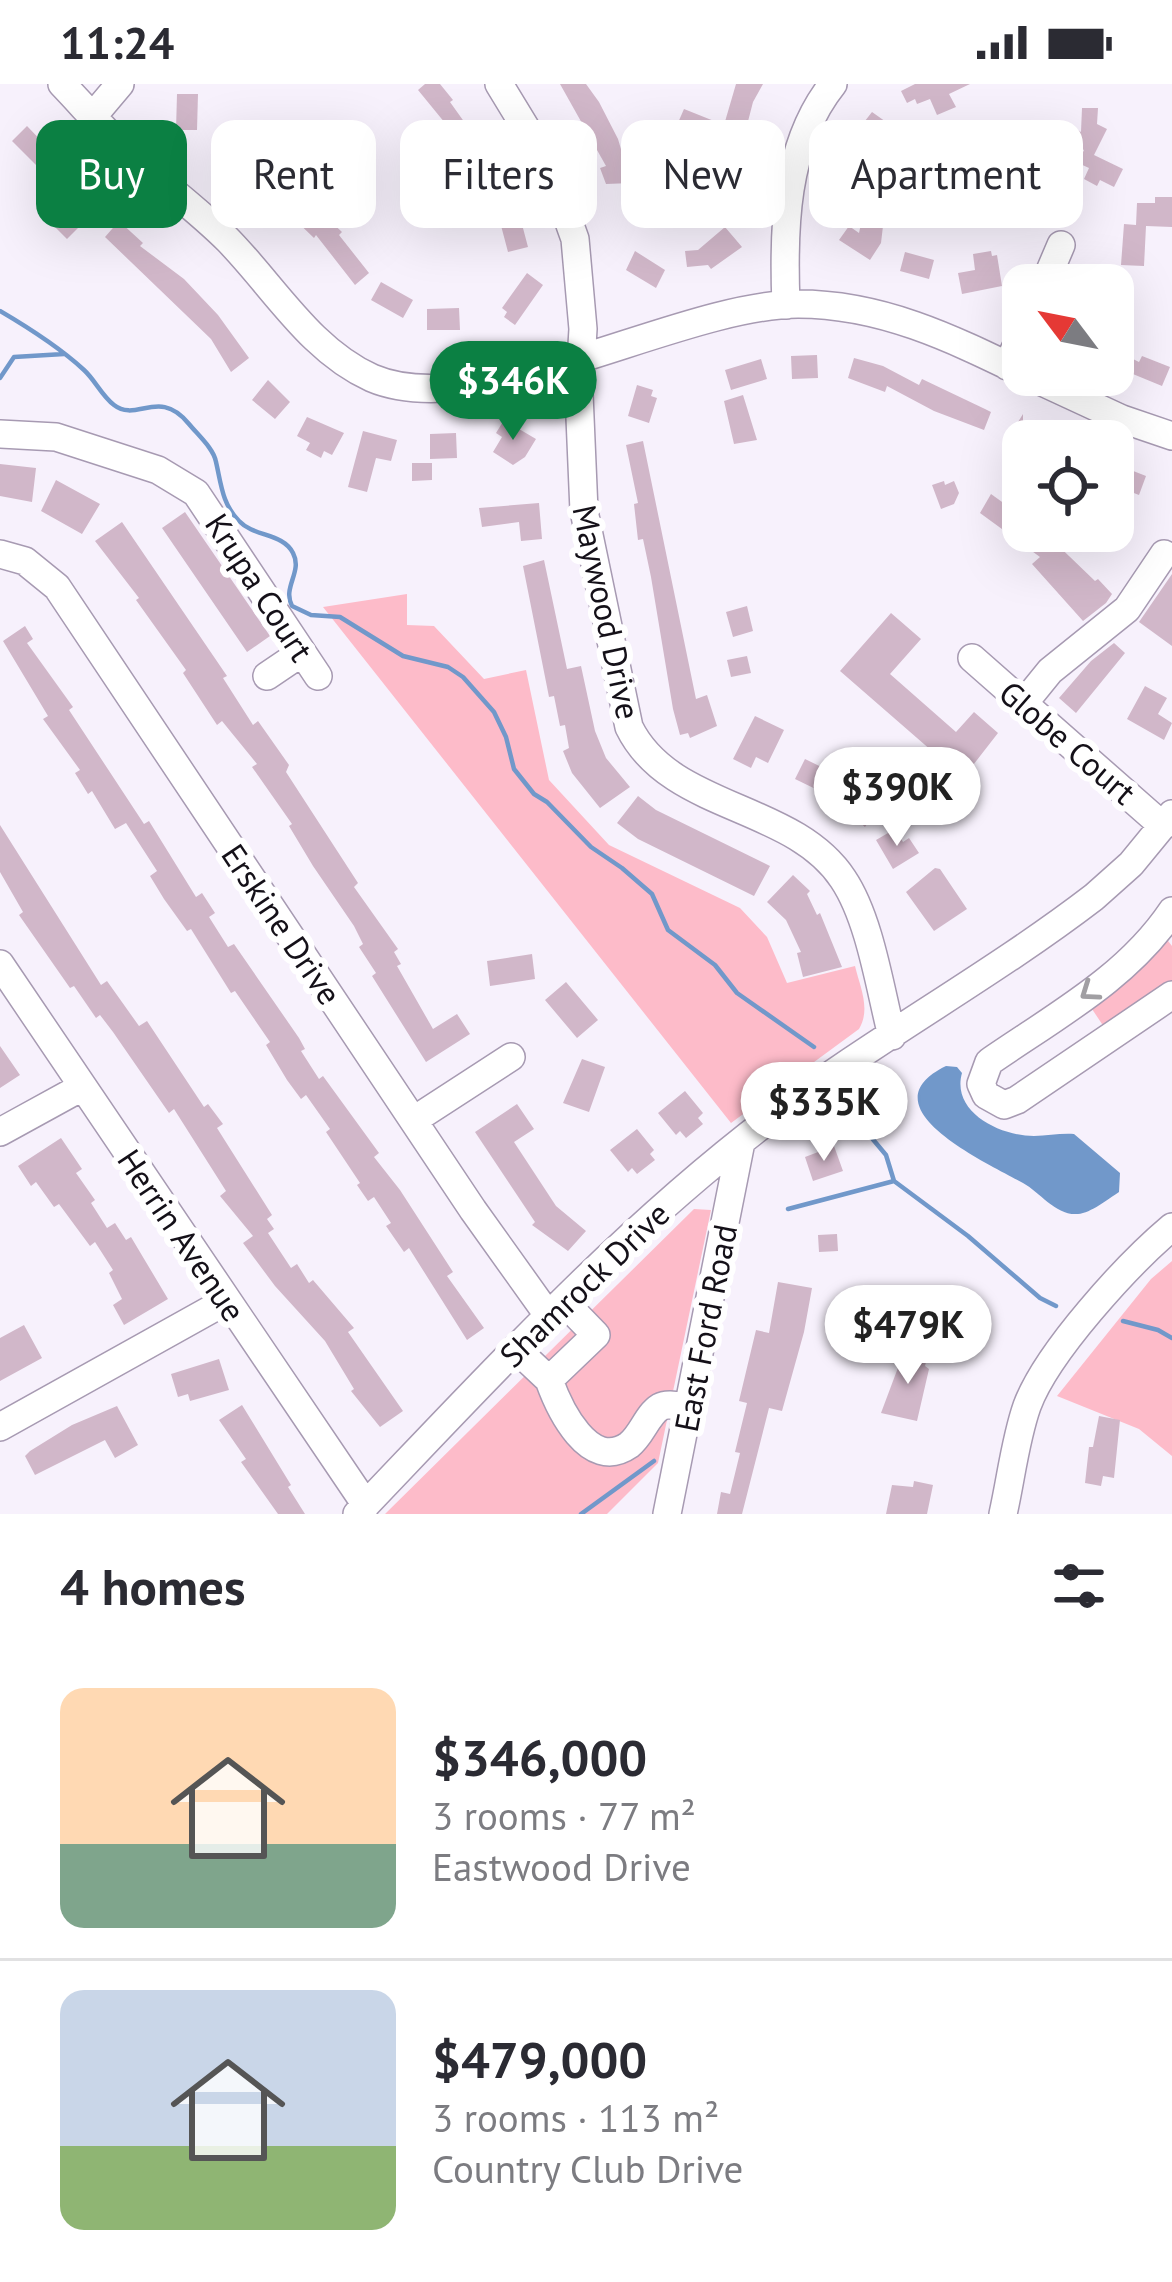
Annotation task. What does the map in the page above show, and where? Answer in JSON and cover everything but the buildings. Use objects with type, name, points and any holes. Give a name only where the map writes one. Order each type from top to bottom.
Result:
[{"type":"street","points":[[62,84],[122,147],[229,242],[315,339],[364,374],[402,387],[436,389],[484,382],[735,313],[786,305],[845,306],[890,316],[1002,364]]},
{"type":"street","points":[[93,116],[120,84]]},
{"type":"street","name":"Maywood Drive","points":[[499,84],[549,166],[571,222],[581,296],[584,511],[629,727],[663,769],[798,837],[834,868],[857,908],[892,1036]]},
{"type":"street","points":[[786,305],[785,233],[791,185],[808,122],[833,84]]},
{"type":"street","points":[[1053,264],[1061,245]]},
{"type":"street","points":[[1073,396],[1172,436]]},
{"type":"street","name":"Krupa Court","points":[[0,434],[56,437],[158,470],[196,493],[309,664],[266,676]]},
{"type":"street","name":"Erskine Drive","points":[[0,554],[25,560],[57,587],[414,1120],[556,1308],[596,1335],[549,1380]]},
{"type":"street","points":[[1024,703],[1050,671],[1127,609],[1163,554]]},
{"type":"street","name":"Globe Court","points":[[972,658],[1168,820]]},
{"type":"street","name":"Shamrock Drive","points":[[361,1509],[624,1239],[741,1142],[1084,904],[1131,864],[1168,820]]},
{"type":"street","points":[[1172,911],[1138,955],[1114,976],[988,1062],[981,1084],[986,1095],[1004,1105],[1017,1100],[1172,994]]},
{"type":"street","name":"Herrin Avenue","points":[[0,964],[361,1509]]},
{"type":"street","points":[[414,1120],[511,1057]]},
{"type":"street","points":[[0,1132],[82,1087]]},
{"type":"street","name":"East Ford Road","points":[[667,1514],[741,1142]]},
{"type":"street","points":[[1003,1514],[1026,1409],[1038,1384],[1115,1281],[1172,1227]]},
{"type":"street","points":[[0,1427],[226,1301]]},
{"type":"street","points":[[516,1349],[549,1380],[566,1420],[589,1444],[604,1450],[632,1442],[664,1404],[688,1407]]},
{"type":"shaded area","points":[[407,594],[407,625],[434,626],[484,679],[526,670],[549,780],[609,845],[740,908],[767,937],[787,983],[855,966],[864,1006],[859,1029],[731,1123],[323,607]]},
{"type":"shaded area","points":[[1165,937],[1172,946],[1172,984],[1104,1027],[1090,1006]]},
{"type":"shaded area","points":[[694,1209],[711,1210],[658,1463],[607,1514],[385,1514]]},
{"type":"shaded area","points":[[1172,1261],[1172,1456],[1139,1429],[1057,1396],[1151,1279]]},
{"type":"water","points":[[946,1066],[962,1073],[964,1099],[981,1119],[1021,1135],[1074,1134],[1120,1173],[1119,1192],[1088,1211],[1070,1214],[961,1148],[924,1116],[918,1099],[924,1082]]},
{"type":"waterway","points":[[0,311],[74,362],[114,405],[131,410],[158,406],[178,413],[212,452],[233,514],[293,553],[292,606],[311,615],[340,617],[403,656],[448,667],[463,677],[494,712],[514,769],[534,794],[652,894],[668,930],[715,965],[737,993],[814,1047]]},
{"type":"waterway","points":[[0,378],[14,357],[64,354]]},
{"type":"waterway","points":[[840,1100],[886,1155],[894,1181],[1056,1306]]},
{"type":"waterway","points":[[788,1209],[894,1181]]},
{"type":"waterway","points":[[1123,1321],[1172,1338]]},
{"type":"waterway","points":[[581,1514],[654,1461]]}]
